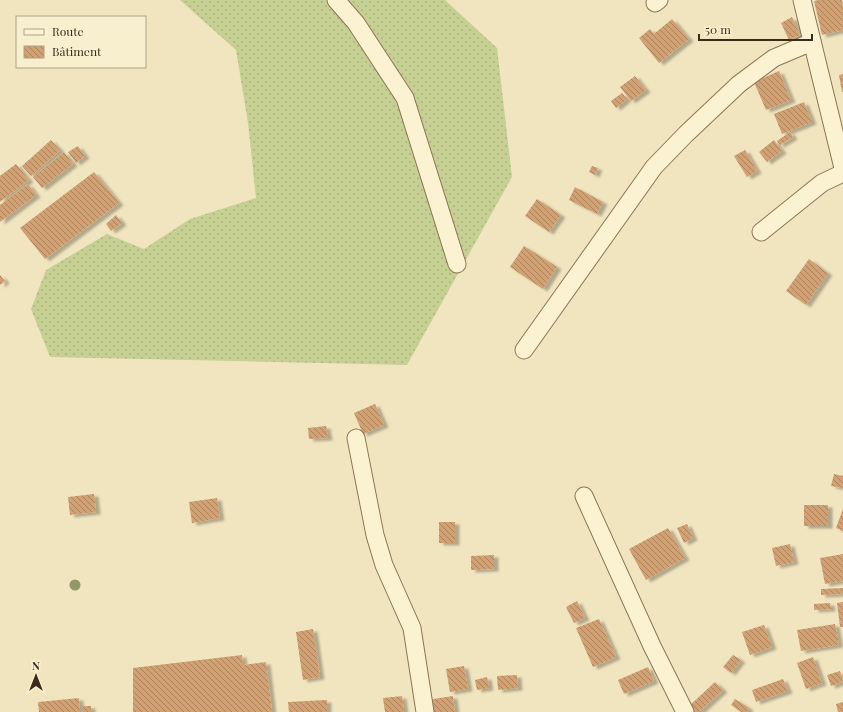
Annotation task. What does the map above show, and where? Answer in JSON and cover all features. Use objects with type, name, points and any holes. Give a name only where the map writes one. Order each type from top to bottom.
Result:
[{"type":"street","points":[[336,0],[356,23],[405,98],[457,264]]},
{"type":"street","points":[[802,0],[843,168]]},
{"type":"street","points":[[524,350],[654,167],[686,134],[739,84],[774,58],[812,42]]},
{"type":"street","points":[[762,232],[822,183],[843,172]]},
{"type":"street","points":[[356,438],[375,535],[384,565],[412,628],[425,712]]},
{"type":"street","points":[[584,496],[652,646],[685,712]]},
{"type":"green space","points":[[180,0],[445,0],[497,48],[512,177],[407,365],[50,357],[31,309],[46,270],[107,234],[144,249],[190,219],[256,198],[248,123],[236,50]]},
{"type":"building","points":[[842,0],[843,30],[822,35],[814,1]]},
{"type":"building","points":[[792,17],[800,35],[789,40],[781,23]]},
{"type":"building","points":[[672,19],[689,39],[659,63],[639,38],[650,29],[654,34]]},
{"type":"building","points":[[779,71],[791,100],[766,110],[754,82]]},
{"type":"building","points":[[843,74],[843,92],[842,92],[839,75]]},
{"type":"building","points":[[635,76],[646,90],[631,101],[620,87]]},
{"type":"building","points":[[622,93],[627,99],[616,108],[611,101]]},
{"type":"building","points":[[804,102],[812,122],[782,134],[774,114]]},
{"type":"building","points":[[790,132],[793,137],[780,145],[777,141]]},
{"type":"building","points":[[51,140],[60,150],[31,176],[22,166]]},
{"type":"building","points":[[774,140],[782,151],[767,162],[759,152]]},
{"type":"building","points":[[78,146],[85,156],[76,163],[68,152]]},
{"type":"building","points":[[745,150],[757,171],[747,177],[734,156]]},
{"type":"building","points":[[64,152],[73,164],[42,188],[33,177]]},
{"type":"building","points":[[16,164],[29,180],[0,202],[0,176]]},
{"type":"building","points":[[592,166],[598,168],[595,175],[589,172]]},
{"type":"building","points":[[94,172],[119,203],[45,259],[20,228]]},
{"type":"building","points":[[28,184],[36,195],[0,222],[0,205]]},
{"type":"building","points":[[575,187],[603,202],[597,214],[569,200]]},
{"type":"building","points":[[537,199],[561,215],[549,232],[525,216]]},
{"type":"building","points":[[116,215],[122,223],[111,231],[106,224]]},
{"type":"building","points":[[524,246],[557,267],[543,289],[510,267]]},
{"type":"building","points":[[809,259],[828,273],[806,305],[786,291]]},
{"type":"building","points":[[0,275],[5,281],[0,285]]},
{"type":"building","points":[[375,404],[384,425],[363,434],[354,413]]},
{"type":"building","points":[[326,426],[328,438],[309,439],[308,428]]},
{"type":"building","points":[[834,474],[843,476],[843,488],[831,486]]},
{"type":"building","points":[[94,494],[96,512],[70,515],[68,497]]},
{"type":"building","points":[[217,498],[220,518],[192,523],[189,502]]},
{"type":"building","points":[[804,505],[828,505],[828,526],[804,526]]},
{"type":"building","points":[[843,509],[843,531],[836,528]]},
{"type":"building","points":[[439,522],[455,522],[455,543],[439,543]]},
{"type":"building","points":[[687,524],[693,538],[684,543],[677,528]]},
{"type":"building","points":[[668,528],[685,558],[646,580],[629,549]]},
{"type":"building","points":[[790,544],[794,562],[776,566],[772,548]]},
{"type":"building","points":[[843,554],[843,581],[825,584],[820,558]]},
{"type":"building","points":[[494,555],[494,569],[471,570],[471,556]]},
{"type":"building","points":[[843,588],[843,594],[821,595],[821,589]]},
{"type":"building","points":[[577,601],[585,618],[574,623],[566,607]]},
{"type":"building","points":[[843,602],[843,627],[840,627],[837,603]]},
{"type":"building","points":[[830,603],[831,609],[814,610],[814,604]]},
{"type":"building","points":[[599,619],[616,657],[593,667],[576,628]]},
{"type":"building","points":[[835,624],[839,645],[801,651],[797,630]]},
{"type":"building","points":[[764,625],[772,647],[750,655],[742,632]]},
{"type":"building","points":[[313,629],[320,677],[303,680],[296,632]]},
{"type":"building","points":[[242,655],[243,665],[266,662],[272,712],[133,712],[133,668]]},
{"type":"building","points":[[733,655],[741,660],[731,673],[723,667]]},
{"type":"building","points":[[813,657],[822,683],[806,689],[797,663]]},
{"type":"building","points":[[464,666],[468,689],[450,692],[446,669]]},
{"type":"building","points":[[648,667],[654,681],[624,694],[618,680]]},
{"type":"building","points":[[840,671],[843,682],[831,686],[827,675]]},
{"type":"building","points":[[517,675],[518,688],[498,690],[497,676]]},
{"type":"building","points":[[487,677],[489,688],[477,690],[475,680]]},
{"type":"building","points":[[783,679],[788,691],[756,702],[752,690]]},
{"type":"building","points":[[715,682],[723,690],[699,712],[692,712],[688,707]]},
{"type":"building","points":[[402,696],[404,712],[385,712],[383,698]]},
{"type":"building","points":[[453,696],[455,712],[428,712],[427,700]]},
{"type":"building","points":[[79,698],[80,712],[39,712],[38,702]]},
{"type":"building","points":[[735,699],[749,708],[747,712],[741,712],[731,705]]},
{"type":"building","points":[[327,700],[327,712],[289,712],[288,702]]},
{"type":"building","points":[[843,702],[843,712],[838,712],[836,704]]},
{"type":"building","points":[[83,706],[91,706],[91,712],[83,712]]}]
